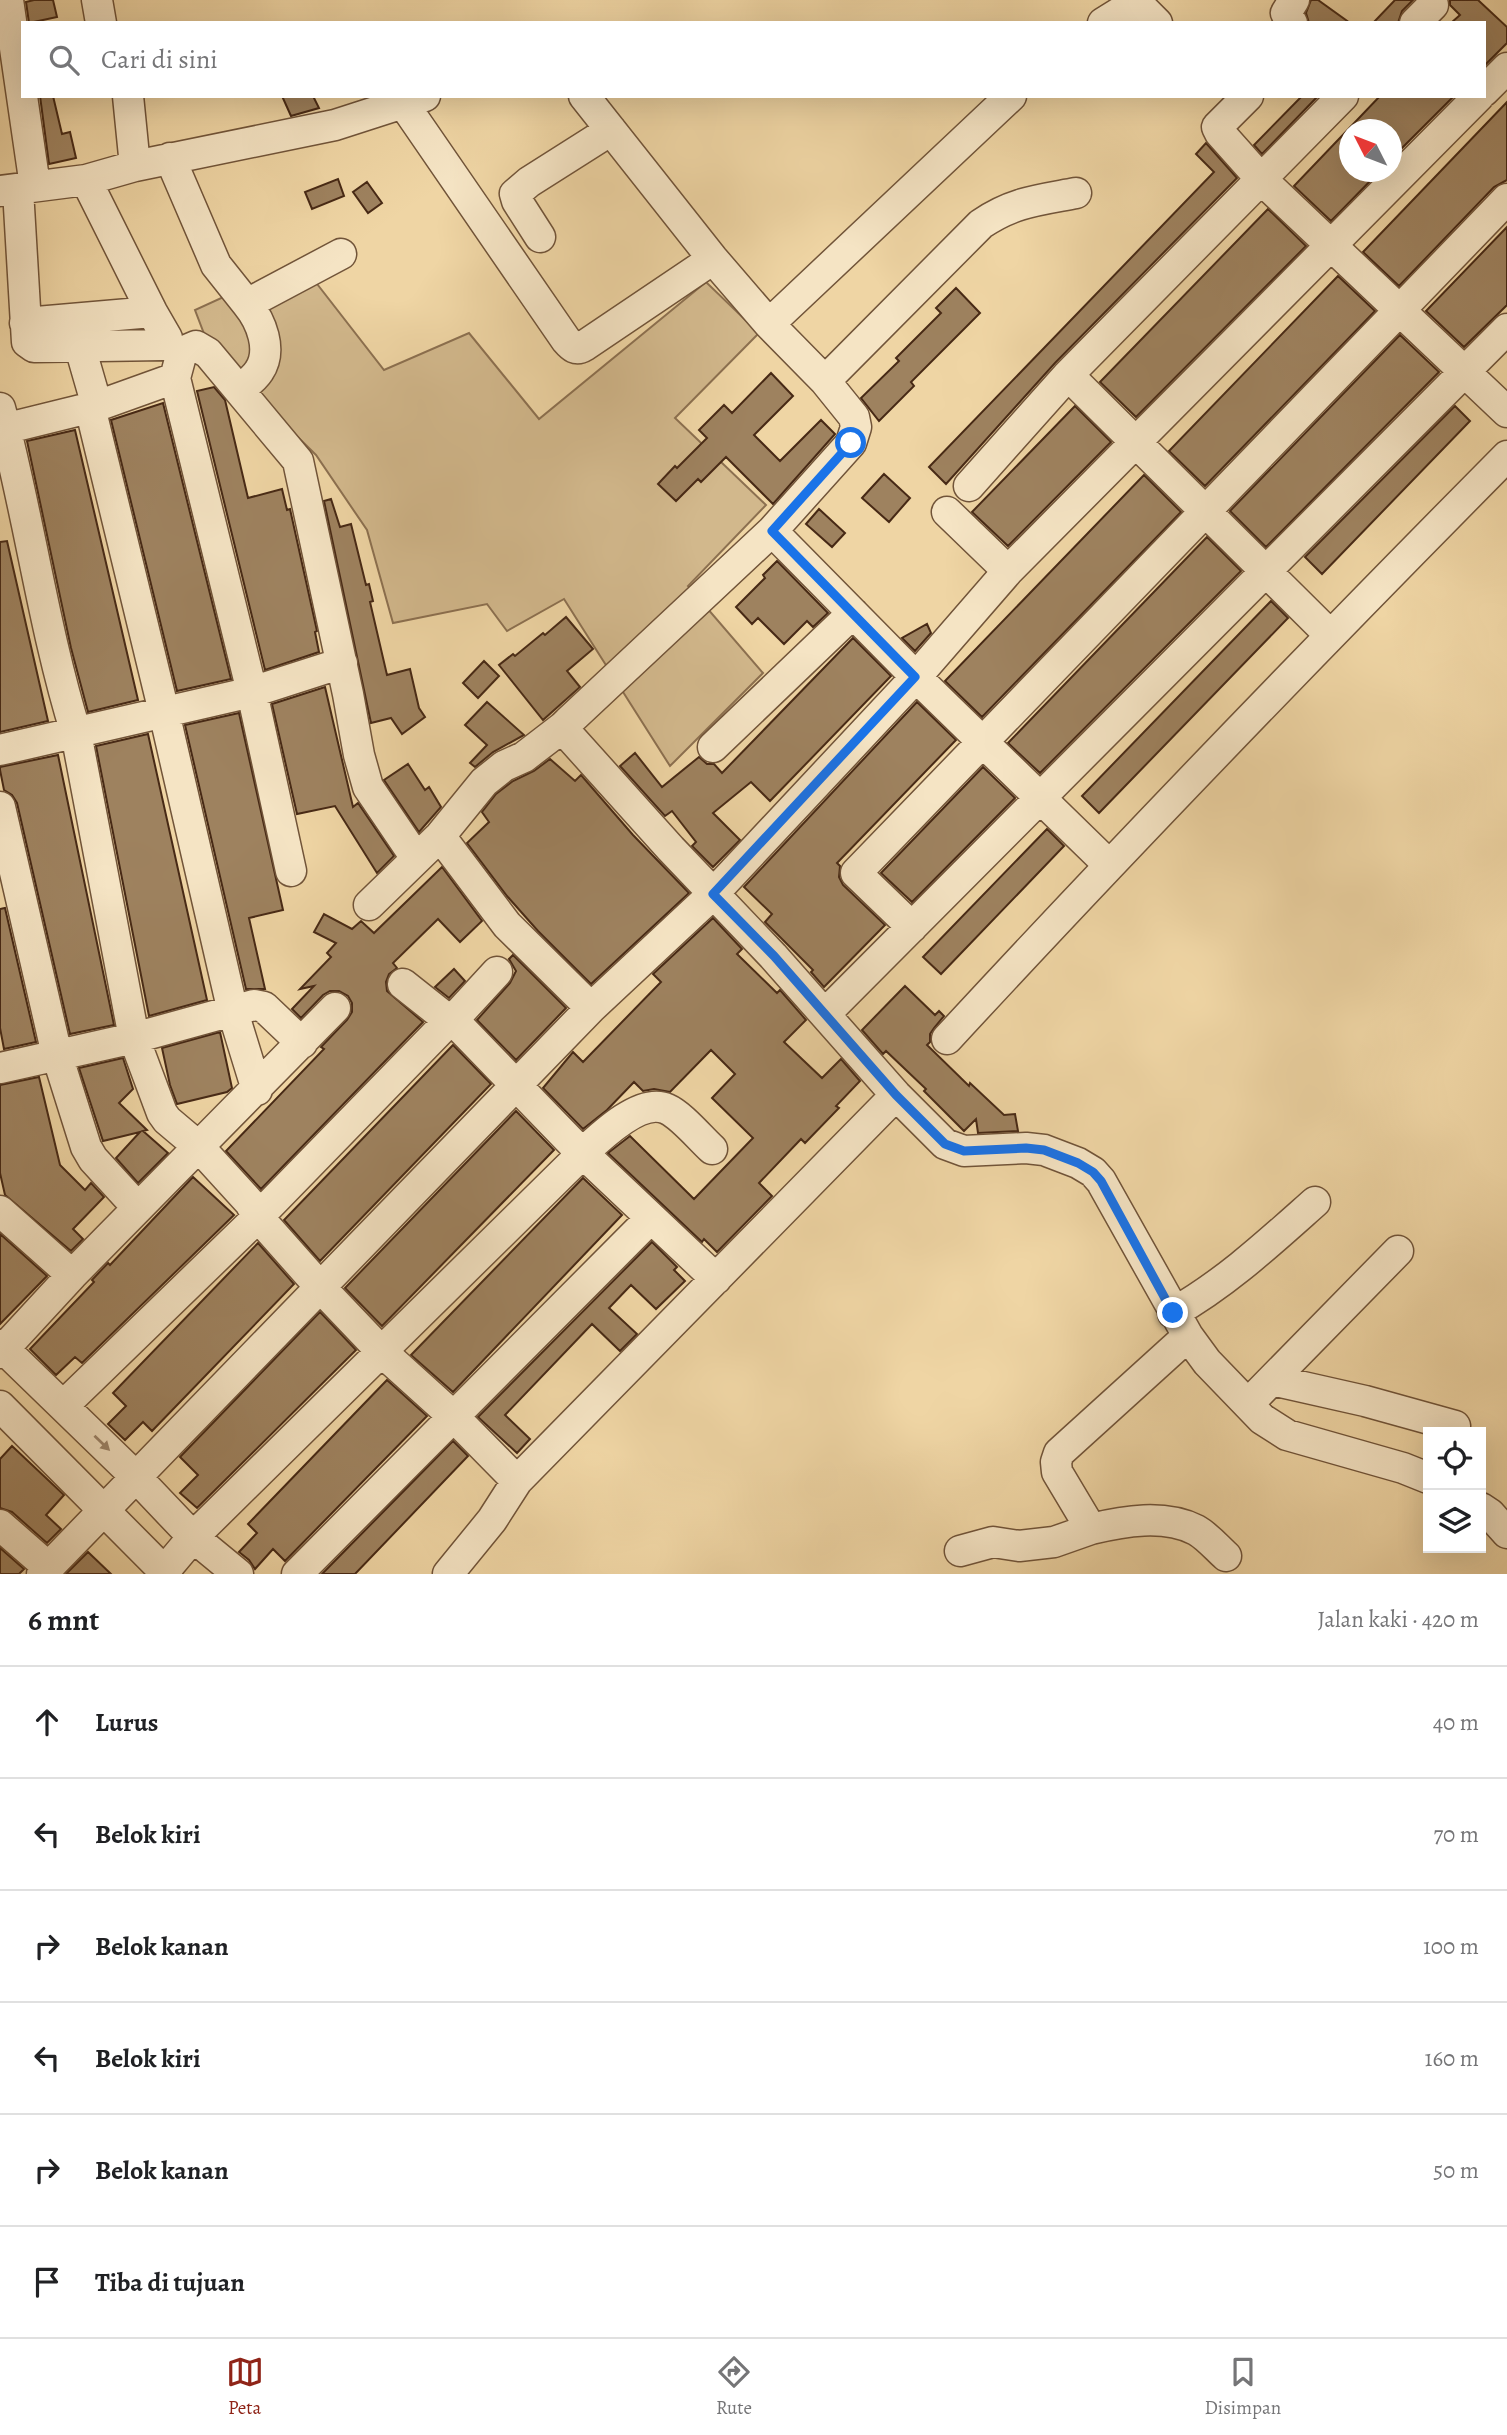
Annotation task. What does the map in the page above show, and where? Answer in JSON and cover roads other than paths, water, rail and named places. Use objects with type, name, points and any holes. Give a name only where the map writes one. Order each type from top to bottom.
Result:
[{"type":"street","points":[[8,0],[25,337],[34,347],[163,345],[167,343],[167,338],[86,180]]},
{"type":"street","points":[[97,0],[102,21]]},
{"type":"street","points":[[1291,21],[1286,13],[1294,0]]},
{"type":"street","points":[[1109,21],[1144,9]]},
{"type":"street","points":[[128,98],[135,166]]},
{"type":"street","points":[[369,905],[440,836],[484,782],[504,766],[524,757],[563,727],[772,531],[851,443],[856,427],[854,417],[825,381],[769,324],[713,259],[586,98]]},
{"type":"street","points":[[769,324],[1009,98]]},
{"type":"street","points":[[970,485],[1068,375],[1341,98]]},
{"type":"street","points":[[0,1525],[45,1571],[591,1009],[713,894],[915,677],[1008,571],[1477,98]]},
{"type":"street","points":[[1241,99],[1217,130],[1261,179],[1507,412]]},
{"type":"street","points":[[18,189],[86,180],[170,158],[335,125],[414,100],[566,340],[575,348],[584,346],[713,259]]},
{"type":"street","points":[[540,237],[515,194],[529,181],[611,130]]},
{"type":"street","points":[[170,158],[216,265],[261,325],[265,355],[261,368],[239,390]]},
{"type":"street","points":[[825,381],[981,224],[1001,210],[1015,205],[1076,193]]},
{"type":"street","points":[[912,927],[856,873],[1507,199]]},
{"type":"street","points":[[247,304],[341,254]]},
{"type":"street","points":[[24,323],[152,312]]},
{"type":"street","points":[[825,1014],[1507,328]]},
{"type":"street","points":[[291,871],[252,692],[175,378],[182,352],[196,346],[208,353],[298,461],[359,755],[369,787],[416,859]]},
{"type":"street","points":[[80,347],[233,1012],[257,1090]]},
{"type":"street","points":[[1068,375],[1330,635]]},
{"type":"street","points":[[175,378],[93,406],[2,422],[63,691],[76,733],[134,1038],[167,1120],[199,1147],[321,1288],[381,1351],[454,1417],[517,1481]]},
{"type":"street","points":[[947,1039],[1108,864],[1507,456]]},
{"type":"street","points":[[947,512],[1008,571]]},
{"type":"street","points":[[772,531],[915,677],[1108,864]]},
{"type":"street","points":[[713,747],[853,613]]},
{"type":"street","points":[[0,750],[252,692],[342,663]]},
{"type":"street","points":[[563,727],[896,1095],[951,1148],[977,1152],[1026,1148],[1044,1150],[1093,1172],[1101,1181],[1181,1324],[1207,1362],[1262,1419],[1287,1435],[1423,1476]]},
{"type":"street","points":[[0,807],[57,1055],[86,1147],[93,1159],[138,1208]]},
{"type":"street","points":[[440,836],[507,925],[591,1009]]},
{"type":"street","points":[[63,1406],[258,1217],[497,972]]},
{"type":"street","points":[[403,984],[451,1022],[456,1023],[583,1153],[716,1279]]},
{"type":"street","points":[[0,1068],[134,1038],[259,1005],[302,1043]]},
{"type":"street","points":[[238,1574],[194,1537],[135,1476],[1,1349],[335,1008]]},
{"type":"street","points":[[448,1574],[492,1520],[517,1481],[896,1095]]},
{"type":"street","points":[[0,1406],[105,1509],[164,1573],[194,1537],[381,1351],[583,1153],[618,1123],[653,1106],[667,1109],[712,1149]]},
{"type":"street","points":[[1091,1529],[1057,1472],[1059,1453],[1213,1288],[1315,1202]]},
{"type":"street","points":[[0,1211],[72,1275]]},
{"type":"street","points":[[297,1574],[651,1218]]},
{"type":"street","points":[[1248,1404],[1398,1251]]},
{"type":"street","points":[[1272,1380],[1365,1401],[1455,1426]]},
{"type":"street","points":[[1486,1511],[1507,1533]]},
{"type":"street","points":[[960,1551],[993,1542],[1019,1546],[1054,1542],[1117,1523],[1172,1522],[1197,1531],[1226,1556]]}]
